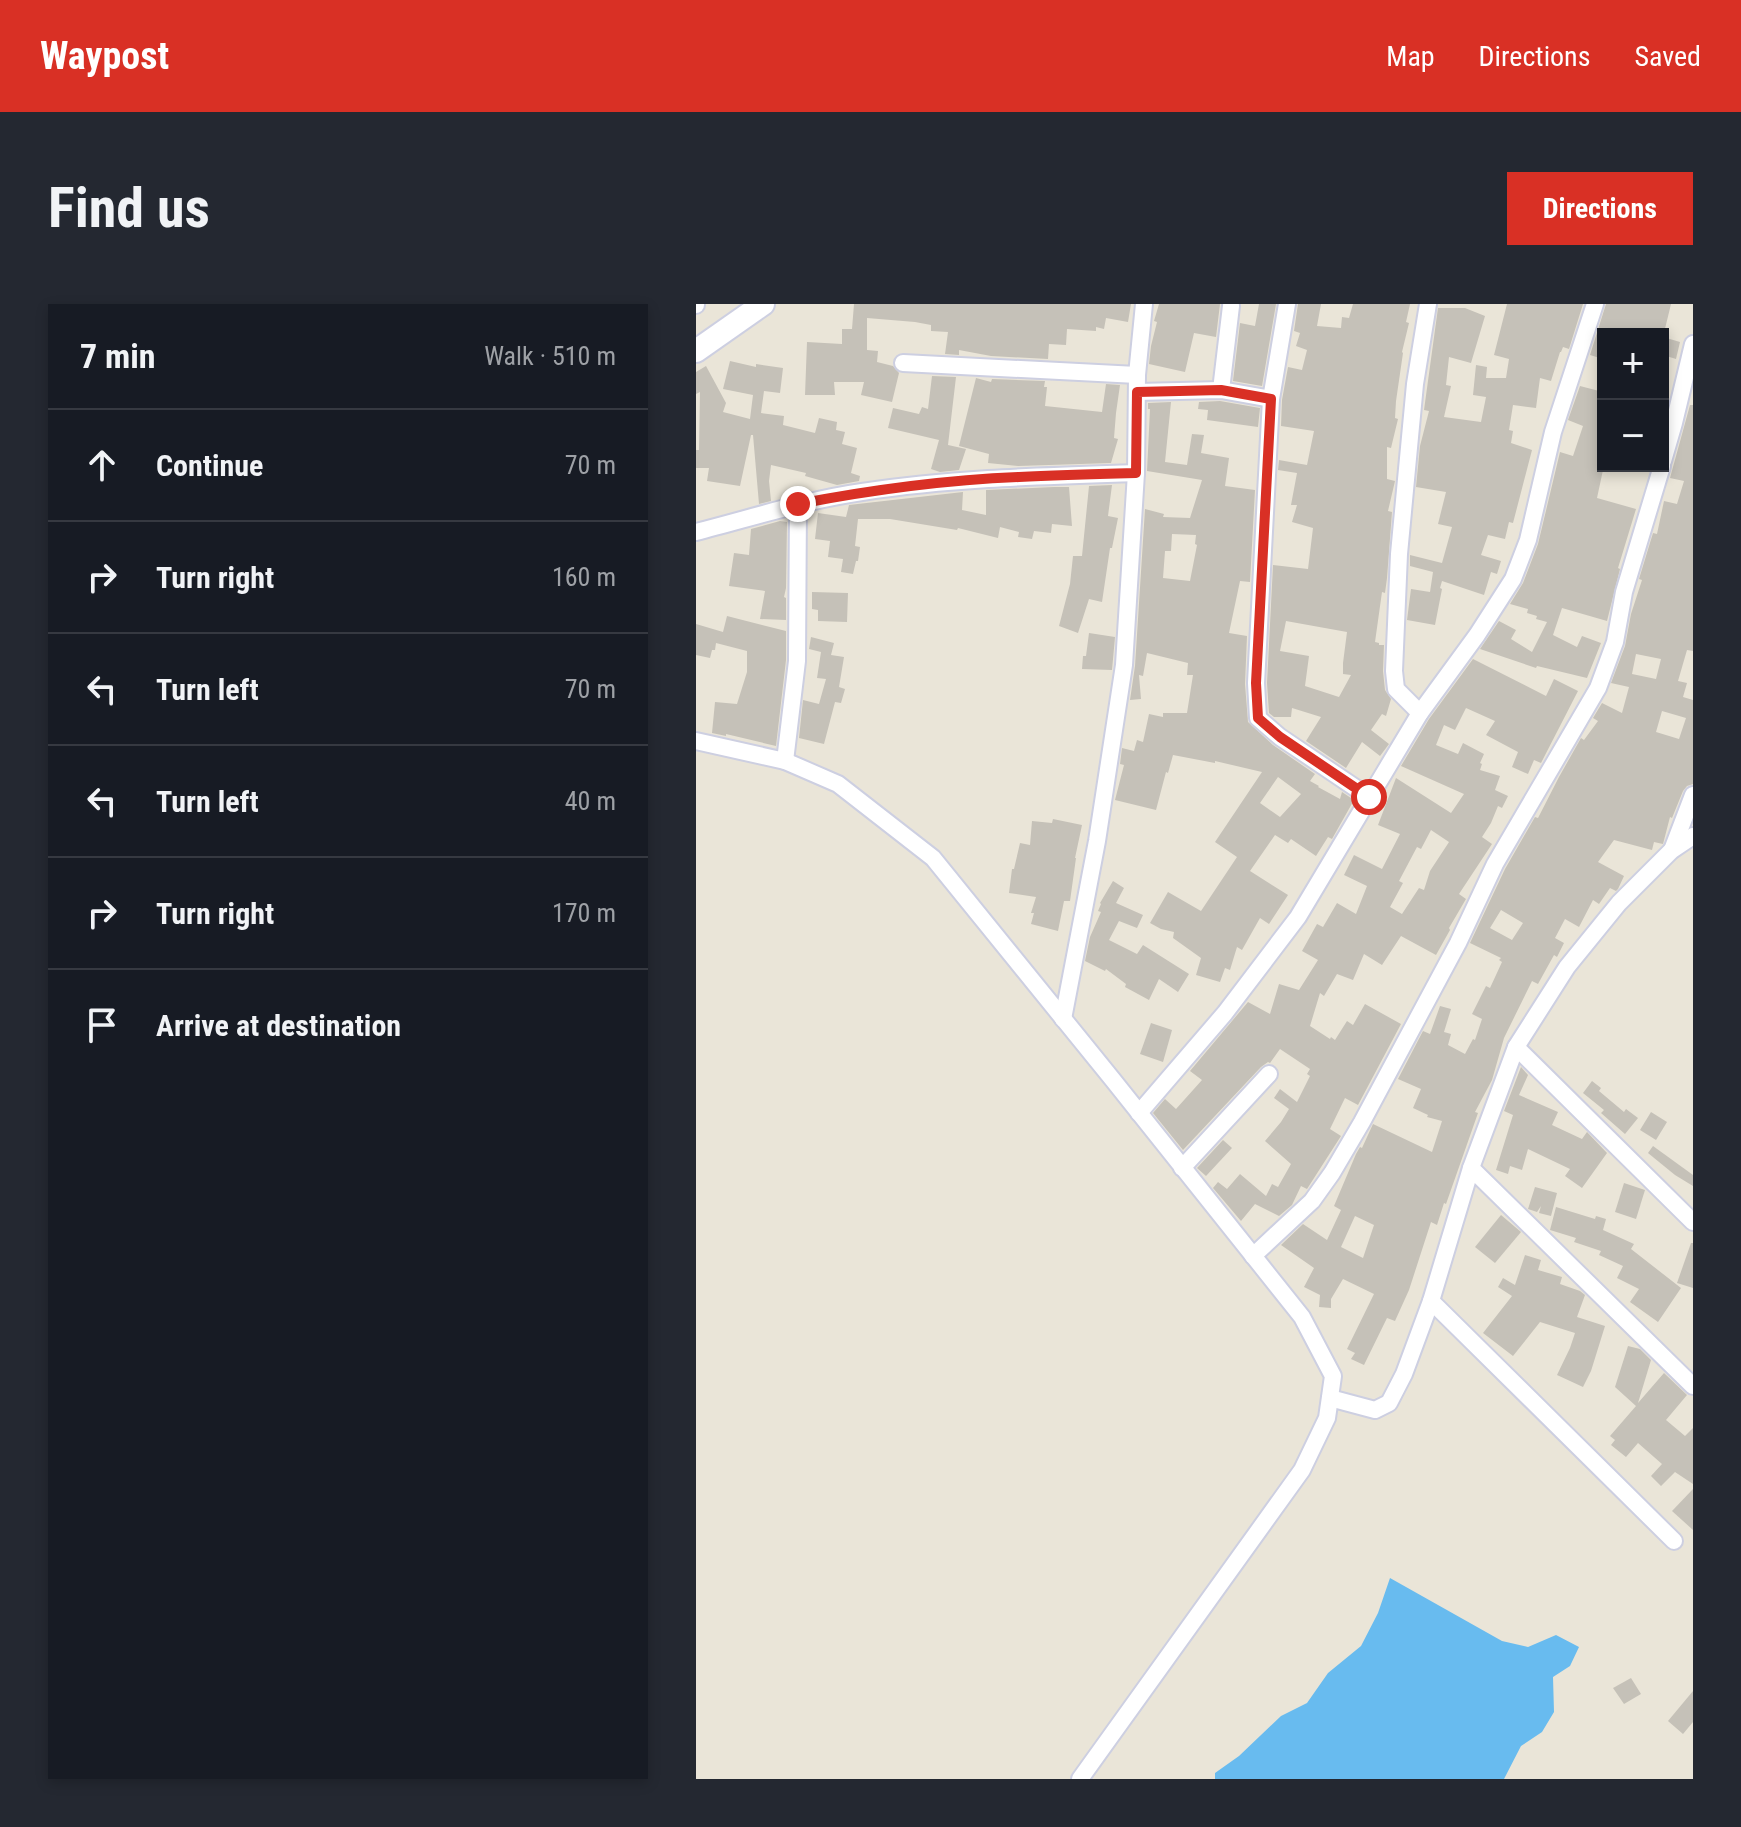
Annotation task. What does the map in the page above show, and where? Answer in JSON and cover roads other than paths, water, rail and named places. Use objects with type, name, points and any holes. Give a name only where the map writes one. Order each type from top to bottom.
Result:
[{"type":"street","points":[[696,351],[763,304]]},
{"type":"street","points":[[1063,1019],[1097,841],[1124,665],[1136,473],[1137,383],[1144,304]]},
{"type":"street","points":[[1287,304],[1271,399],[1256,683],[1258,718],[1280,737],[1369,797]]},
{"type":"street","points":[[1420,713],[1396,689],[1394,671],[1400,538],[1415,384],[1428,304]]},
{"type":"street","points":[[1139,1113],[1225,1013],[1298,917],[1420,713],[1513,579],[1528,540],[1553,432],[1595,304]]},
{"type":"street","points":[[1221,390],[1231,306]]},
{"type":"street","points":[[1669,440],[1693,344]]},
{"type":"street","points":[[903,363],[1221,390],[1271,399]]},
{"type":"street","points":[[1253,1256],[1312,1201],[1332,1173],[1458,943],[1495,864],[1598,688],[1615,642],[1624,592],[1660,472]]},
{"type":"street","points":[[696,532],[798,504],[860,492],[1016,477],[1136,473]]},
{"type":"street","points":[[785,761],[797,661],[798,504]]},
{"type":"street","points":[[696,741],[785,761],[838,784],[933,858],[1302,1317],[1333,1376],[1327,1418],[1302,1470],[1080,1779]]},
{"type":"street","points":[[1671,851],[1693,795]]},
{"type":"street","points":[[1330,1398],[1375,1410],[1389,1403],[1404,1374],[1431,1301],[1471,1168],[1516,1047],[1567,967],[1619,903],[1671,851],[1693,836]]},
{"type":"street","points":[[1516,1047],[1693,1222]]},
{"type":"street","points":[[1182,1168],[1269,1074]]},
{"type":"street","points":[[1471,1168],[1693,1386]]},
{"type":"street","points":[[1431,1301],[1674,1541]]},
{"type":"water","points":[[1390,1578],[1502,1641],[1528,1647],[1556,1635],[1579,1647],[1570,1666],[1553,1677],[1554,1712],[1542,1732],[1521,1746],[1504,1779],[1215,1779],[1215,1773],[1239,1756],[1281,1716],[1307,1703],[1328,1673],[1361,1646],[1378,1613]]}]
